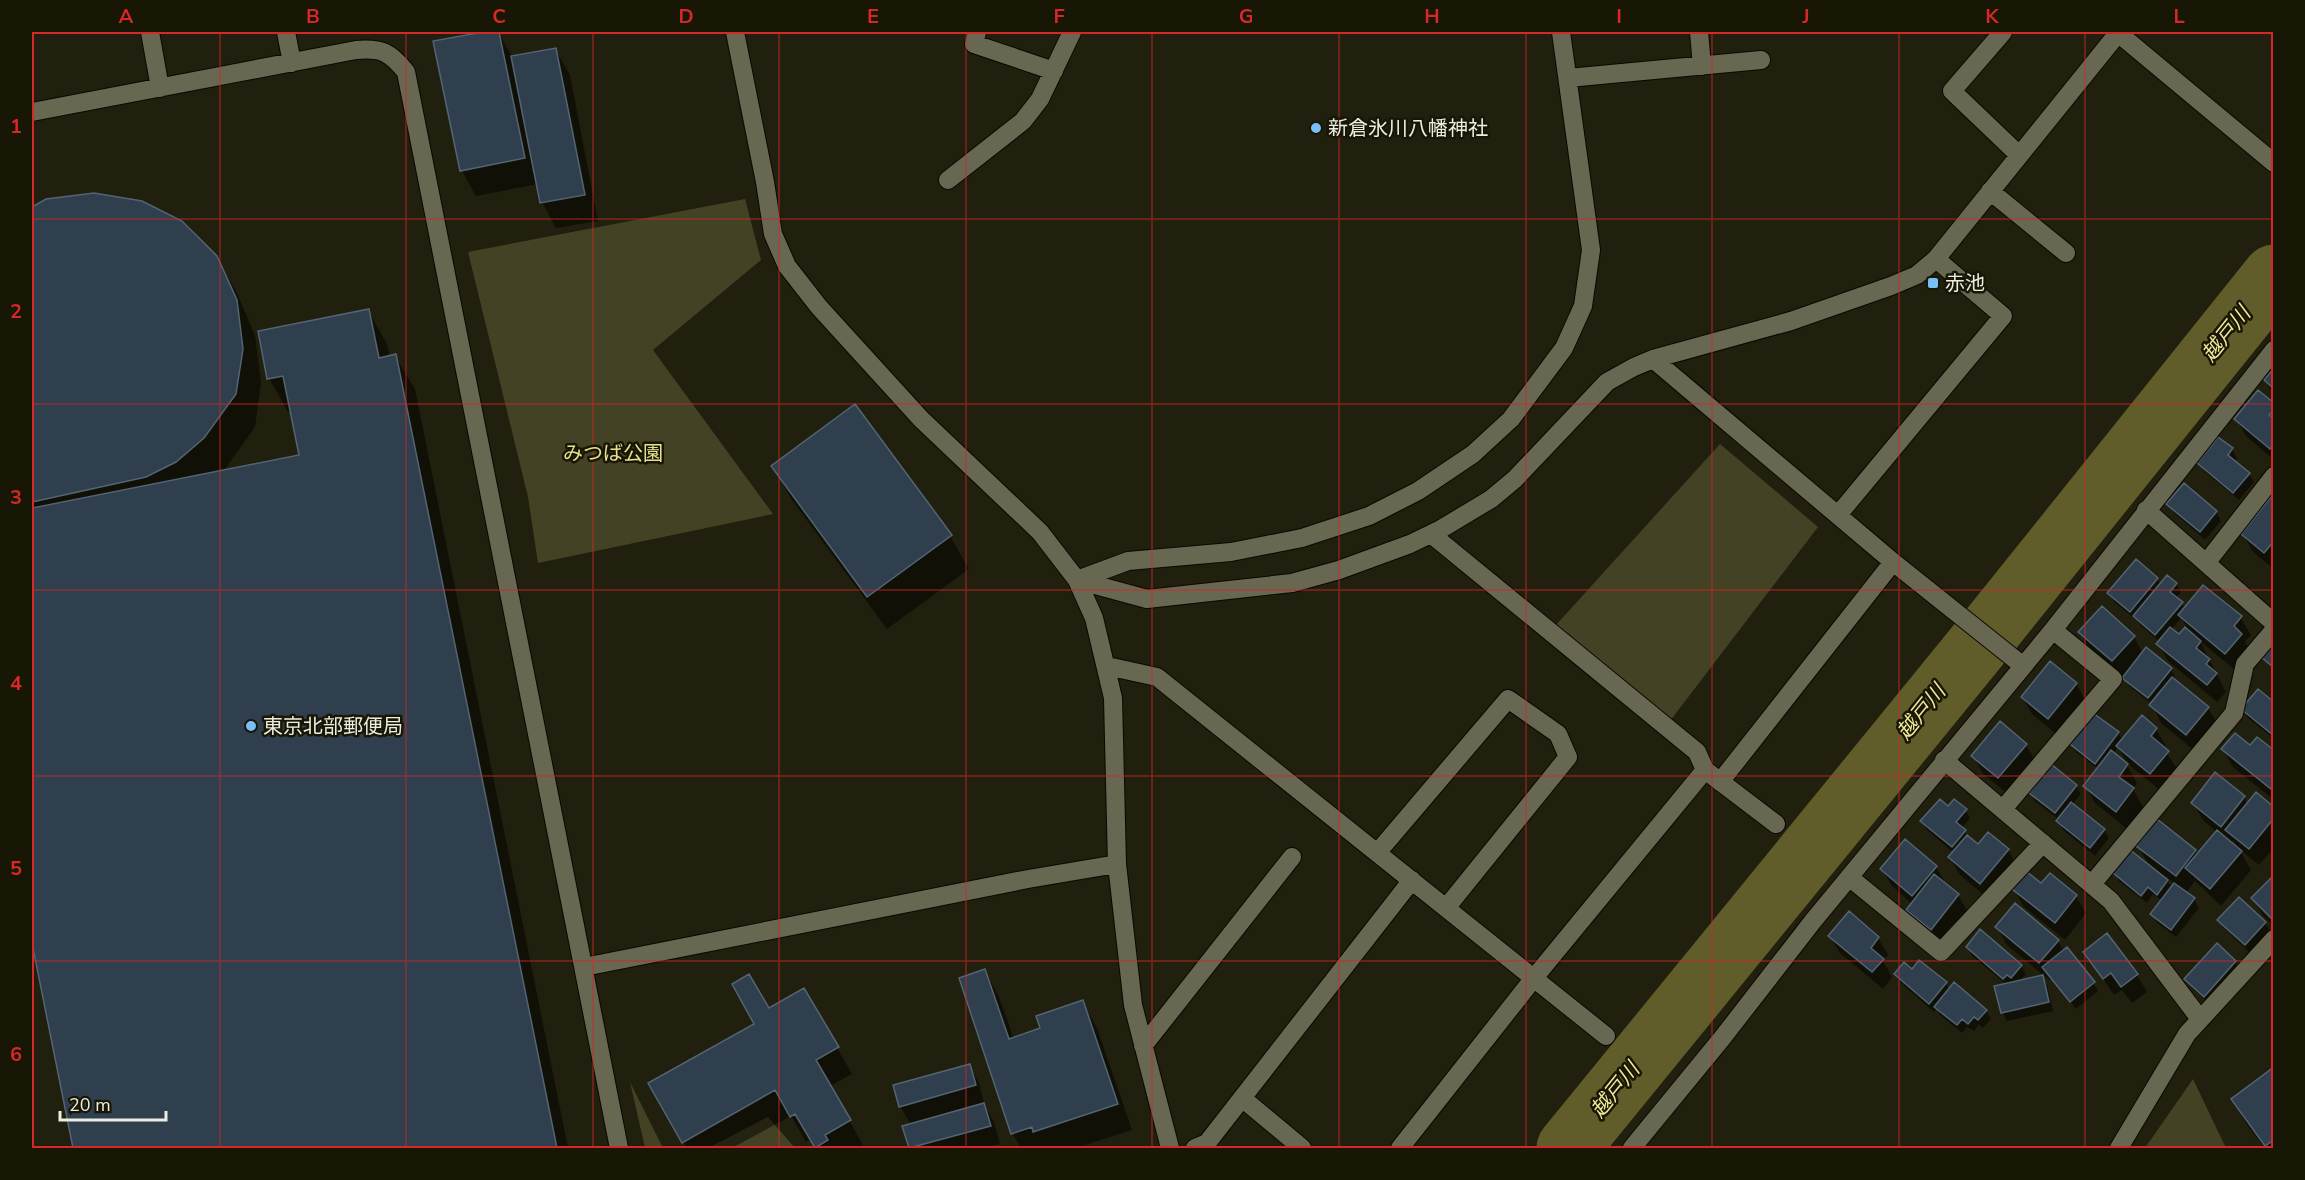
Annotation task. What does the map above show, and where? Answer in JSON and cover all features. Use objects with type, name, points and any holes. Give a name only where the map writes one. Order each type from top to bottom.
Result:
[{"type":"street","points":[[150,32],[160,88]]},
{"type":"street","points":[[286,32],[292,63]]},
{"type":"street","points":[[735,32],[773,234],[787,266],[819,307],[921,419],[1040,532],[1077,580],[1094,618],[1113,698],[1117,864],[1132,1005],[1170,1149]]},
{"type":"street","points":[[977,32],[974,44],[1054,71]]},
{"type":"street","points":[[948,180],[1023,121],[1040,99],[1072,32]]},
{"type":"street","points":[[1077,580],[1128,561],[1231,552],[1302,538],[1369,516],[1418,491],[1473,454],[1511,419],[1564,348],[1583,306],[1591,250],[1561,32]]},
{"type":"street","points":[[1699,32],[1702,66]]},
{"type":"street","points":[[2003,32],[1952,91],[2019,155]]},
{"type":"street","points":[[1077,580],[1147,599],[1293,583],[1349,566],[1431,534],[1491,499],[1515,479],[1607,382],[1634,367],[1653,359],[1791,321],[1917,275],[1936,259],[2119,32],[2274,163]]},
{"type":"street","points":[[32,112],[356,50],[376,48],[394,57],[406,72],[413,98],[619,1149]]},
{"type":"street","points":[[1568,78],[1761,60]]},
{"type":"street","points":[[1990,191],[2066,253]]},
{"type":"street","points":[[1839,515],[2003,316],[1936,259]]},
{"type":"street","points":[[1632,1149],[1944,760],[2017,661],[2053,630],[2274,350]]},
{"type":"street","points":[[1653,359],[1893,562],[2017,661]]},
{"type":"street","points":[[2207,562],[2274,476]]},
{"type":"street","points":[[2146,510],[2274,623]]},
{"type":"street","points":[[1431,534],[1697,752],[1704,770],[1776,824]]},
{"type":"street","points":[[1720,782],[1893,562]]},
{"type":"street","points":[[2003,809],[2113,679],[2053,630]]},
{"type":"street","points":[[2092,884],[2234,713],[2245,664],[2274,630]]},
{"type":"street","points":[[1107,666],[1157,677],[1606,1036]]},
{"type":"street","points":[[1377,853],[1508,699],[1558,734],[1568,757],[1446,908]]},
{"type":"street","points":[[1944,760],[2111,901],[2200,1019]]},
{"type":"street","points":[[1400,1149],[1533,978],[1704,770]]},
{"type":"street","points":[[1849,877],[1941,952],[2043,843]]},
{"type":"street","points":[[1143,1046],[1292,857]]},
{"type":"street","points":[[584,967],[1016,881],[1117,864]]},
{"type":"street","points":[[1195,1149],[1207,1143],[1412,880]]},
{"type":"street","points":[[2119,1149],[2187,1034],[2274,939]]},
{"type":"street","points":[[1242,1098],[1302,1149]]},
{"type":"green space","name":"みつば公園","points":[[745,199],[761,260],[653,350],[773,514],[538,563],[528,497],[468,252]]},
{"type":"green space","points":[[1720,444],[1818,527],[1670,721],[1556,625]]},
{"type":"green space","points":[[2193,1079],[2226,1148],[2145,1148]]},
{"type":"green space","points":[[630,1082],[663,1148],[645,1148]]},
{"type":"green space","points":[[768,1117],[795,1148],[708,1148]]},
{"type":"building","points":[[483,32],[499,32],[525,158],[460,171],[433,41]]},
{"type":"building","points":[[556,48],[585,195],[540,203],[511,56]]},
{"type":"building","points":[[94,193],[142,201],[182,221],[217,256],[237,300],[243,349],[236,394],[204,438],[176,462],[146,477],[32,502],[32,207],[46,199]]},
{"type":"building","name":"東京北部郵便局","points":[[369,309],[379,358],[396,354],[557,1148],[73,1148],[32,943],[32,508],[299,455],[283,376],[267,379],[258,331]]},
{"type":"building","points":[[2274,368],[2274,389],[2264,380]]},
{"type":"building","points":[[2258,390],[2274,403],[2274,410],[2269,415],[2274,419],[2274,444],[2270,449],[2234,419]]},
{"type":"building","points":[[855,404],[952,535],[867,597],[771,466]]},
{"type":"building","points":[[2218,437],[2233,448],[2228,455],[2250,473],[2233,493],[2197,463]]},
{"type":"building","points":[[2184,483],[2217,511],[2200,532],[2166,504]]},
{"type":"building","points":[[2274,493],[2274,541],[2264,553],[2241,534]]},
{"type":"building","points":[[2136,559],[2158,578],[2130,612],[2107,593]]},
{"type":"building","points":[[2167,575],[2177,583],[2170,592],[2183,602],[2155,635],[2133,616]]},
{"type":"building","points":[[2203,585],[2242,616],[2234,626],[2242,634],[2225,654],[2178,615]]},
{"type":"building","points":[[2102,606],[2135,636],[2112,661],[2078,632]]},
{"type":"building","points":[[2170,627],[2179,634],[2185,627],[2201,641],[2196,648],[2210,659],[2206,664],[2217,673],[2207,685],[2156,644]]},
{"type":"building","points":[[2274,642],[2274,668],[2261,657]]},
{"type":"building","points":[[2146,647],[2172,668],[2148,698],[2122,678]]},
{"type":"building","points":[[2050,661],[2077,683],[2048,719],[2021,697]]},
{"type":"building","points":[[2172,677],[2209,707],[2186,735],[2149,705]]},
{"type":"building","points":[[2258,689],[2274,702],[2274,736],[2241,709]]},
{"type":"building","points":[[2093,713],[2119,732],[2095,764],[2070,744]]},
{"type":"building","points":[[2142,715],[2157,728],[2151,736],[2169,751],[2150,774],[2116,746]]},
{"type":"building","points":[[2000,721],[2027,744],[1998,778],[1971,756]]},
{"type":"building","points":[[2235,733],[2250,745],[2257,737],[2274,750],[2274,786],[2271,789],[2221,749]]},
{"type":"building","points":[[2111,750],[2128,764],[2119,777],[2134,788],[2116,812],[2083,786]]},
{"type":"building","points":[[2051,764],[2077,785],[2055,813],[2029,793]]},
{"type":"building","points":[[2215,772],[2245,796],[2221,827],[2191,803]]},
{"type":"building","points":[[2256,792],[2274,807],[2274,818],[2249,849],[2225,830]]},
{"type":"building","points":[[1940,799],[1948,806],[1954,799],[1967,809],[1956,822],[1966,830],[1952,847],[1920,821]]},
{"type":"building","points":[[2071,802],[2105,829],[2090,848],[2056,821]]},
{"type":"building","points":[[2157,819],[2196,850],[2176,876],[2136,846]]},
{"type":"building","points":[[2217,830],[2242,851],[2210,889],[2185,868]]},
{"type":"building","points":[[1988,832],[2009,849],[1980,884],[1948,857],[1967,835],[1978,844]]},
{"type":"building","points":[[1905,839],[1937,866],[1912,896],[1880,869]]},
{"type":"building","points":[[2129,849],[2168,880],[2157,895],[2148,887],[2141,896],[2112,872]]},
{"type":"building","points":[[2026,871],[2041,883],[2050,873],[2077,895],[2055,923],[2012,889]]},
{"type":"building","points":[[1934,874],[1959,894],[1931,930],[1906,910]]},
{"type":"building","points":[[2274,875],[2274,918],[2272,919],[2251,898]]},
{"type":"building","points":[[2174,883],[2195,898],[2171,930],[2150,914]]},
{"type":"building","points":[[2239,897],[2266,922],[2245,945],[2217,920]]},
{"type":"building","points":[[2015,903],[2059,940],[2039,963],[1995,927]]},
{"type":"building","points":[[1849,911],[1879,937],[1871,948],[1884,959],[1872,972],[1828,936]]},
{"type":"building","points":[[1980,929],[2022,965],[2011,978],[2007,975],[2003,979],[1966,947]]},
{"type":"building","points":[[2107,933],[2138,974],[2121,987],[2111,973],[2103,979],[2083,952]]},
{"type":"building","points":[[2217,943],[2236,961],[2204,997],[2184,979]]},
{"type":"building","points":[[2067,947],[2095,982],[2070,1002],[2042,967]]},
{"type":"building","points":[[1919,960],[1947,982],[1929,1004],[1894,974],[1904,962],[1912,969]]},
{"type":"building","points":[[985,969],[1009,1039],[1040,1028],[1036,1016],[1083,1000],[1118,1104],[1033,1132],[1032,1127],[1011,1134],[959,978]]},
{"type":"building","points":[[749,974],[769,1008],[804,988],[839,1047],[816,1060],[851,1120],[825,1135],[828,1140],[815,1148],[795,1114],[790,1117],[775,1090],[682,1143],[648,1083],[754,1024],[732,984]]},
{"type":"building","points":[[2043,975],[2049,1002],[2001,1013],[1994,986]]},
{"type":"building","points":[[1954,982],[1987,1010],[1978,1020],[1974,1017],[1968,1024],[1962,1019],[1957,1025],[1934,1007]]},
{"type":"building","points":[[970,1064],[976,1085],[899,1107],[893,1085]]},
{"type":"building","points":[[2274,1067],[2274,1140],[2265,1146],[2231,1099]]},
{"type":"building","points":[[984,1103],[991,1126],[909,1148],[902,1126]]},
{"type":"waterway","name":"越戸川","points":[[1568,1148],[1992,628],[2274,276]]},
{"type":"place","name":"新倉氷川八幡神社","points":[[1316,128]]},
{"type":"place","name":"赤池","points":[[1933,283]]},
{"type":"place","name":"東京北部郵便局","points":[[251,726]]}]
